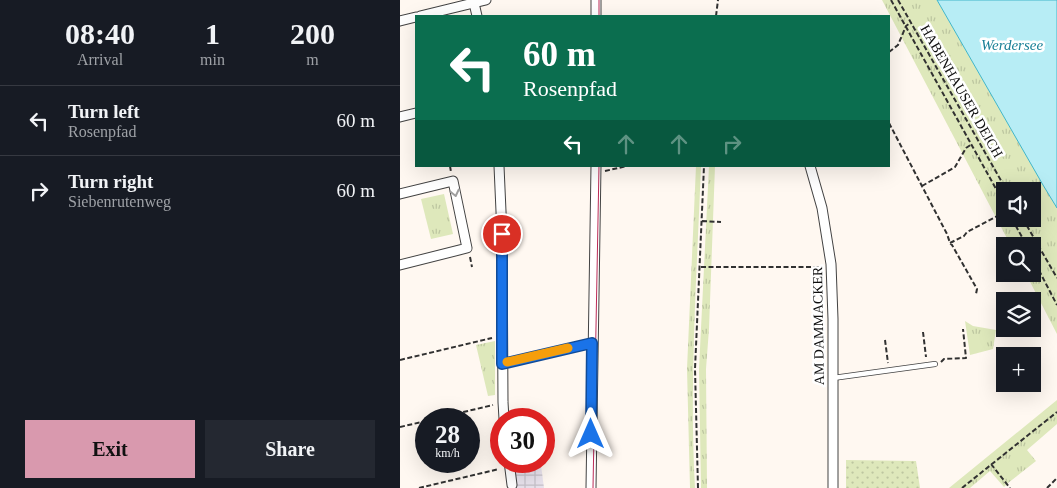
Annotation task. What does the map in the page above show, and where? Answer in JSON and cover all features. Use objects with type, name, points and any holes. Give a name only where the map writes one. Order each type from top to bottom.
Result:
[{"type":"street","points":[[426,15],[486,0]]},
{"type":"street","points":[[596,0],[596,15]]},
{"type":"street","points":[[474,3],[477,15]]},
{"type":"street","points":[[400,21],[415,18]]},
{"type":"street","points":[[400,117],[415,113]]},
{"type":"street","points":[[499,167],[502,234],[503,408]]},
{"type":"street","name":"AM DAMMACKER","points":[[810,167],[822,208],[831,267],[833,488]]},
{"type":"street","points":[[591,488],[596,170]]},
{"type":"street","points":[[400,194],[453,182],[467,248],[400,264]]},
{"type":"street","points":[[510,473],[512,485]]},
{"type":"lane","points":[[502,364],[592,343]]},
{"type":"lane","points":[[833,378],[935,364]]},
{"type":"path","points":[[716,15],[718,0]]},
{"type":"path","points":[[891,0],[996,188]]},
{"type":"path","name":"HABENHAUSER DEICH","points":[[898,0],[1002,182]]},
{"type":"path","points":[[890,51],[898,45],[906,26],[911,22]]},
{"type":"path","points":[[890,126],[950,243],[976,289],[976,294]]},
{"type":"path","points":[[922,186],[955,167],[966,148],[972,143]]},
{"type":"path","points":[[596,170],[619,167]]},
{"type":"path","points":[[698,488],[695,369],[701,267],[703,167]]},
{"type":"path","points":[[950,243],[996,217]]},
{"type":"path","points":[[702,221],[721,222]]},
{"type":"path","points":[[1028,227],[1057,278]]},
{"type":"path","points":[[701,267],[831,267]]},
{"type":"path","points":[[1041,275],[1057,305]]},
{"type":"path","points":[[935,364],[942,362],[944,359],[966,358],[963,329]]},
{"type":"path","points":[[923,332],[927,365]]},
{"type":"path","points":[[400,360],[502,335]]},
{"type":"path","points":[[884,340],[888,370]]},
{"type":"path","points":[[479,408],[503,402]]},
{"type":"path","points":[[962,488],[1057,412]]},
{"type":"path","points":[[400,427],[415,424]]},
{"type":"path","points":[[991,464],[1010,488]]},
{"type":"path","points":[[419,488],[490,469]]},
{"type":"path","points":[[1046,488],[1057,478]]},
{"type":"shaded area","points":[[514,473],[542,473],[544,488],[517,488]]},
{"type":"green space","points":[[882,0],[937,0],[1057,208],[1057,334],[1041,303],[1041,292],[1035,292],[1030,282],[1041,282],[1041,237],[1006,237],[1001,227],[1041,227],[1041,182],[996,182],[996,217]]},
{"type":"green space","points":[[696,167],[701,167],[693,367],[695,488],[690,488],[687,369]]},
{"type":"green space","points":[[709,167],[715,167],[706,369],[707,488],[701,488],[699,369]]},
{"type":"green space","points":[[444,194],[453,234],[431,239],[421,199]]},
{"type":"green space","points":[[965,321],[973,326],[996,330],[993,349],[970,355]]},
{"type":"green space","points":[[495,341],[495,395],[488,396],[476,345]]},
{"type":"green space","points":[[1057,400],[1057,424],[1027,450],[1036,461],[1004,487],[990,471],[970,488],[949,488]]},
{"type":"green space","points":[[846,460],[916,461],[920,488],[846,488]]},
{"type":"water","name":"Werdersee","points":[[937,0],[1057,0],[1057,208],[1043,185]]},
{"type":"tram line","points":[[599,0],[599,15]]},
{"type":"tram line","points":[[593,488],[599,167]]},
{"type":"slow traffic","points":[[507,362],[568,348]]},
{"type":"route","points":[[502,234],[502,364],[592,343],[591,434]]}]
